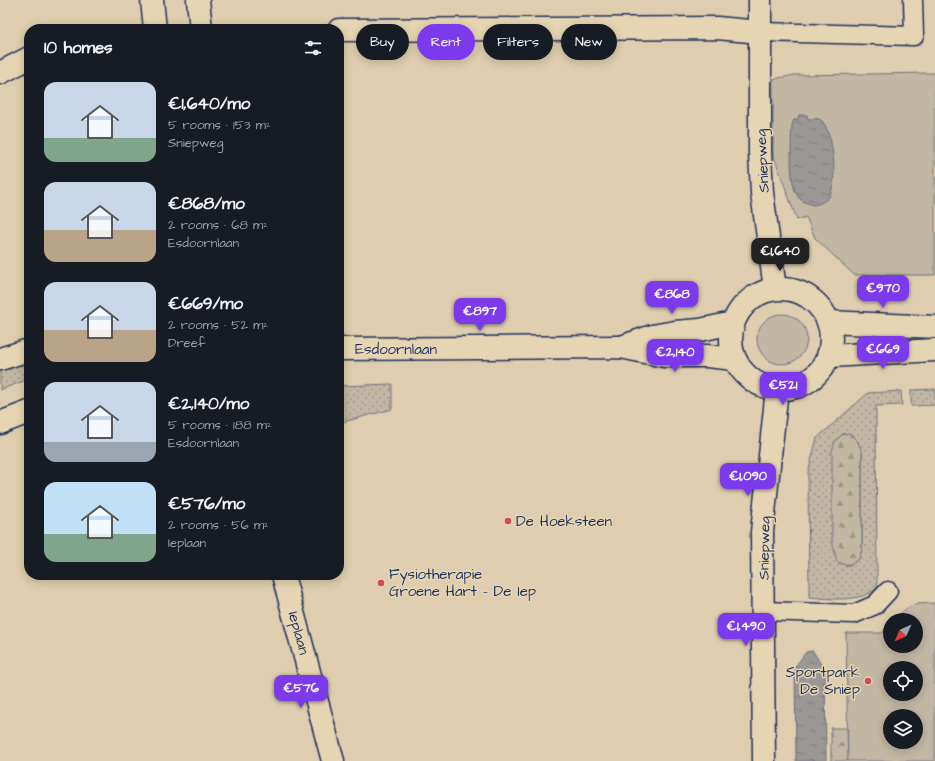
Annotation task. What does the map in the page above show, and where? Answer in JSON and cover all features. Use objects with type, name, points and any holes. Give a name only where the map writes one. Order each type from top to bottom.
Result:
[{"type":"street","points":[[152,0],[154,24]]},
{"type":"street","points":[[198,0],[200,24]]},
{"type":"street","name":"Sniepweg","points":[[760,0],[760,153],[762,193],[775,289]]},
{"type":"street","points":[[344,30],[717,28],[760,32]]},
{"type":"street","points":[[0,73],[24,61]]},
{"type":"street","points":[[775,289],[792,290],[808,296],[821,307],[829,322],[832,339],[830,356],[821,371],[809,382],[793,389],[776,390],[763,386],[752,380],[742,371],[735,359],[731,341],[733,323],[740,310],[749,300],[762,292],[775,289]]},
{"type":"street","points":[[829,322],[935,327]]},
{"type":"street","name":"Esdoornlaan","points":[[621,348],[652,336],[700,330],[733,323]]},
{"type":"street","name":"Esdoornlaan","points":[[344,349],[621,348],[664,356],[707,356],[735,359]]},
{"type":"street","points":[[830,356],[935,350]]},
{"type":"street","points":[[0,359],[24,352]]},
{"type":"street","name":"Sniepweg","points":[[764,761],[762,532],[776,390]]},
{"type":"street","points":[[0,423],[24,414]]},
{"type":"street","name":"Ieplaan","points":[[284,580],[333,761]]},
{"type":"lane","points":[[760,32],[914,36],[913,0]]},
{"type":"lane","points":[[763,612],[854,614],[875,605],[888,591]]},
{"type":"green space","points":[[935,73],[935,275],[854,275],[815,238],[806,217],[797,220],[773,154],[773,79],[795,75]]},
{"type":"green space","points":[[777,314],[787,314],[800,321],[807,334],[807,344],[800,357],[787,364],[777,364],[768,360],[761,353],[757,344],[757,334],[761,325],[768,318]]},
{"type":"green space","points":[[24,362],[24,381],[0,390],[0,370]]},
{"type":"green space","points":[[392,384],[392,409],[344,422],[344,386]]},
{"type":"green space","points":[[935,389],[935,405],[911,406],[911,390]]},
{"type":"green space","points":[[901,391],[902,405],[876,406],[877,588],[870,593],[854,598],[835,599],[809,597],[808,472],[817,438],[868,393]],"holes":[[[843,434],[850,434],[858,442],[862,453],[862,549],[859,559],[850,565],[844,565]]]},
{"type":"green space","points":[[850,433],[858,442],[862,452],[862,549],[859,559],[850,564],[843,564],[837,562],[832,541],[832,451],[835,441],[843,434]]},
{"type":"green space","name":"Sportpark De Sniep","points":[[935,603],[935,761],[848,761],[846,633],[883,632],[883,653],[923,653],[923,613],[901,613],[908,607],[916,604]]},
{"type":"green space","points":[[831,728],[847,728],[848,761],[831,761]]},
{"type":"water","points":[[799,115],[807,115],[808,119],[817,119],[822,121],[826,127],[832,147],[834,170],[832,190],[826,200],[813,205],[800,199],[794,189],[791,161],[792,124],[794,120],[798,119]]},
{"type":"water","points":[[813,651],[825,671],[826,761],[796,761],[795,667],[806,652]]},
{"type":"place","name":"De Hoeksteen","points":[[508,521]]},
{"type":"place","name":"Fysiotherapie Groene Hart - De Iep","points":[[381,583]]},
{"type":"place","name":"Sportpark De Sniep","points":[[868,681]]}]
